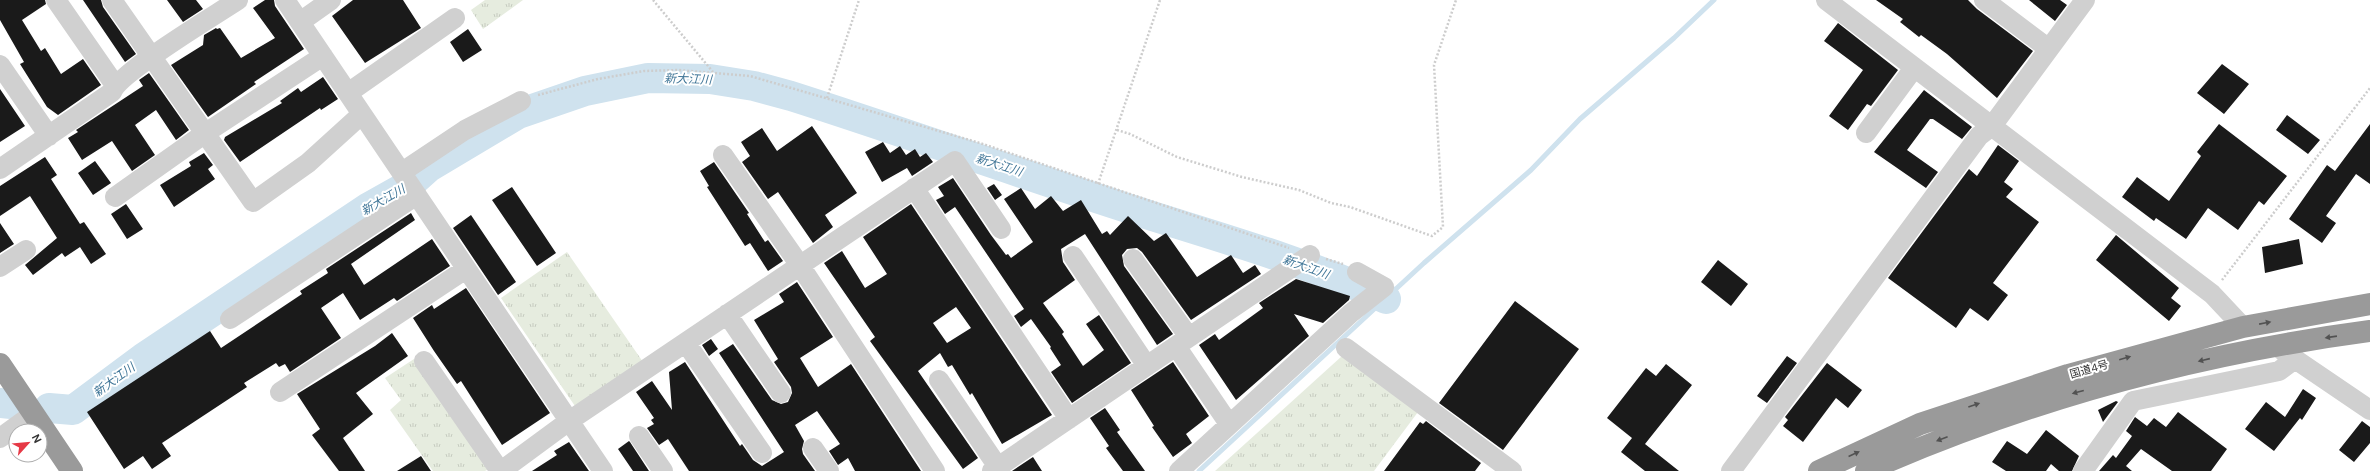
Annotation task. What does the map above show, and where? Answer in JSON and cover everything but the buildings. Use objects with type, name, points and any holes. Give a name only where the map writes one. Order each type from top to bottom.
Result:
[{"type":"highway","name":"国道4号","points":[[1819,471],[1920,424],[1998,396],[2158,349],[2243,327],[2370,304]]},
{"type":"highway","name":"国道4号","points":[[1866,471],[1932,443],[2071,394],[2162,370],[2273,345],[2370,331]]},
{"type":"highway","points":[[0,364],[72,471]]},
{"type":"street","points":[[56,0],[115,85]]},
{"type":"street","points":[[112,0],[204,134],[253,202],[308,163],[365,117]]},
{"type":"street","points":[[0,169],[112,92],[115,85],[151,57],[238,0]]},
{"type":"street","points":[[285,0],[604,471]]},
{"type":"street","points":[[300,22],[331,0]]},
{"type":"street","points":[[1984,0],[2049,49]]},
{"type":"street","points":[[1731,471],[1979,136],[1992,126],[2085,0]]},
{"type":"street","points":[[1839,4],[1914,68],[2212,294],[2243,327]]},
{"type":"street","points":[[348,93],[455,18]]},
{"type":"street","points":[[115,197],[204,134],[324,56]]},
{"type":"street","points":[[0,65],[49,136]]},
{"type":"street","points":[[1866,133],[1914,68]]},
{"type":"street","points":[[230,319],[409,183],[465,130],[521,101]]},
{"type":"street","points":[[723,155],[799,264],[935,471]]},
{"type":"street","points":[[424,361],[501,471],[570,421],[686,343],[799,264],[955,161],[1001,229]]},
{"type":"street","points":[[914,188],[1068,419]]},
{"type":"street","points":[[0,267],[26,250]]},
{"type":"street","points":[[939,380],[994,470],[1310,255]]},
{"type":"street","points":[[1072,256],[1147,366]]},
{"type":"street","points":[[1132,259],[1229,424]]},
{"type":"street","points":[[280,392],[466,269]]},
{"type":"street","points":[[1179,471],[1351,313],[1371,280]]},
{"type":"street","points":[[726,314],[781,393]]},
{"type":"street","points":[[686,343],[762,453]]},
{"type":"street","points":[[2273,345],[2370,410]]},
{"type":"street","points":[[1346,348],[1512,471]]},
{"type":"street","points":[[2083,471],[2133,401],[2279,371],[2295,359]]},
{"type":"street","points":[[0,438],[33,414]]},
{"type":"street","points":[[639,436],[663,471]]},
{"type":"street","points":[[813,448],[829,471]]},
{"type":"path","points":[[654,0],[713,72]]},
{"type":"path","points":[[827,98],[860,0]]},
{"type":"path","points":[[1098,184],[1160,0]]},
{"type":"path","points":[[1116,130],[1130,134],[1177,157],[1242,177],[1299,190],[1330,203],[1350,207],[1432,236],[1443,227],[1434,65],[1456,0]]},
{"type":"path","points":[[2212,294],[2370,88]]},
{"type":"green space","points":[[485,0],[523,0],[483,29],[471,10]]},
{"type":"green space","points":[[567,252],[643,362],[577,409],[501,298]]},
{"type":"green space","points":[[1342,356],[1418,412],[1374,471],[1215,471]]},
{"type":"green space","points":[[414,359],[489,469],[485,471],[433,471],[390,410],[401,400],[385,378]]},
{"type":"waterway","points":[[1199,471],[1424,263],[1531,170],[1580,119],[1674,38],[1714,0]]},
{"type":"waterway","name":"新大江川","points":[[49,408],[73,410],[143,358],[369,207],[410,184],[429,167],[518,114],[585,91],[648,78],[710,79],[754,86],[791,96],[1127,208],[1291,260],[1386,299]]},
{"type":"waterway","name":"新大江川","points":[[0,403],[11,404]]}]
